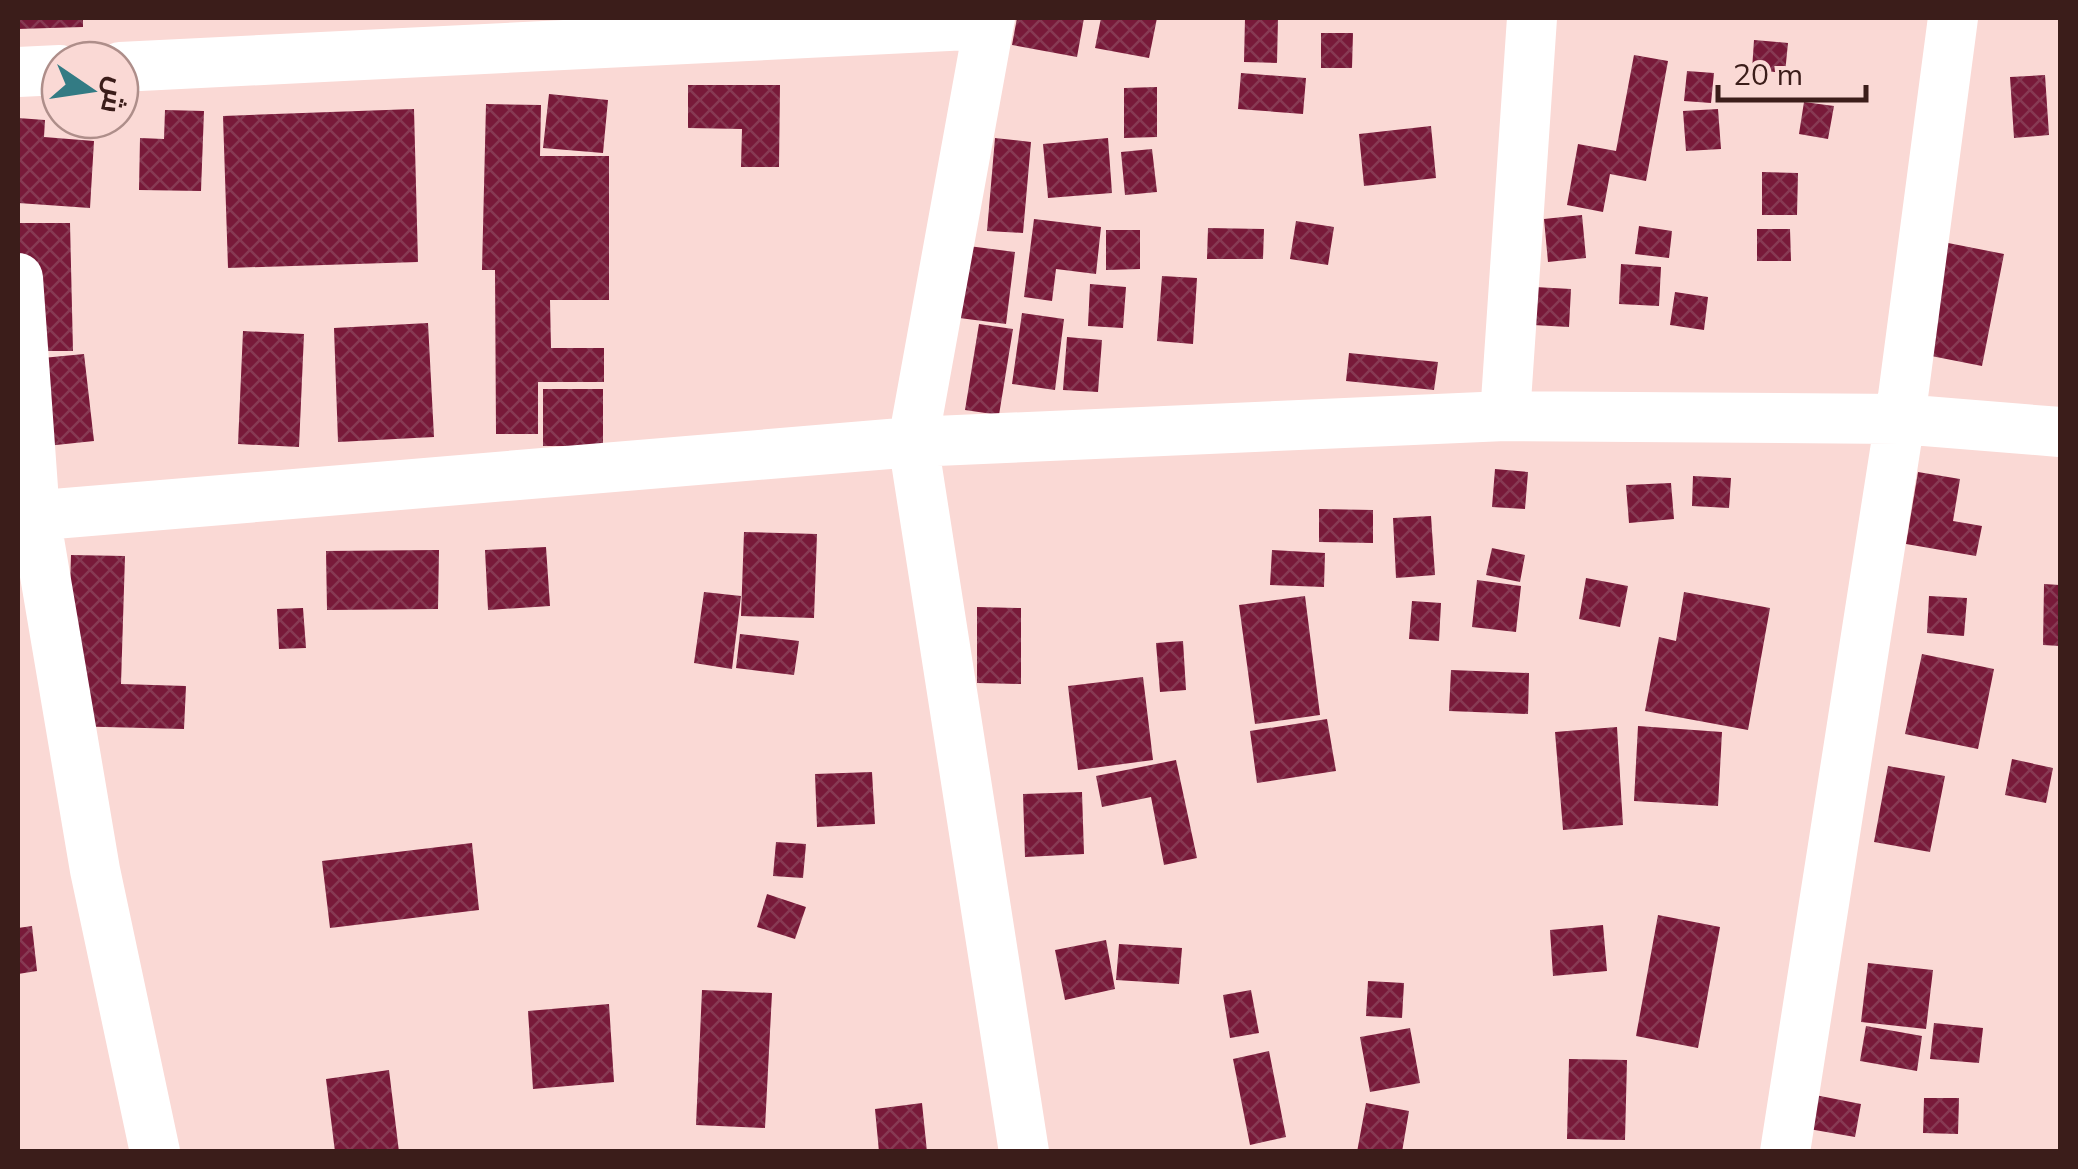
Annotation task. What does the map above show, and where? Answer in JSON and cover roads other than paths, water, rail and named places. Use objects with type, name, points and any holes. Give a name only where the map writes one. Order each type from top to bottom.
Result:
[{"type":"street","points":[[1505,416],[1532,18]]},
{"type":"street","points":[[1785,1152],[1900,419],[1952,18]]},
{"type":"street","points":[[140,66],[990,21],[912,442],[1024,1152]]},
{"type":"street","points":[[18,278],[26,516],[155,1152]]},
{"type":"street","points":[[26,516],[912,442],[1505,416],[1900,419],[2060,432]]}]
